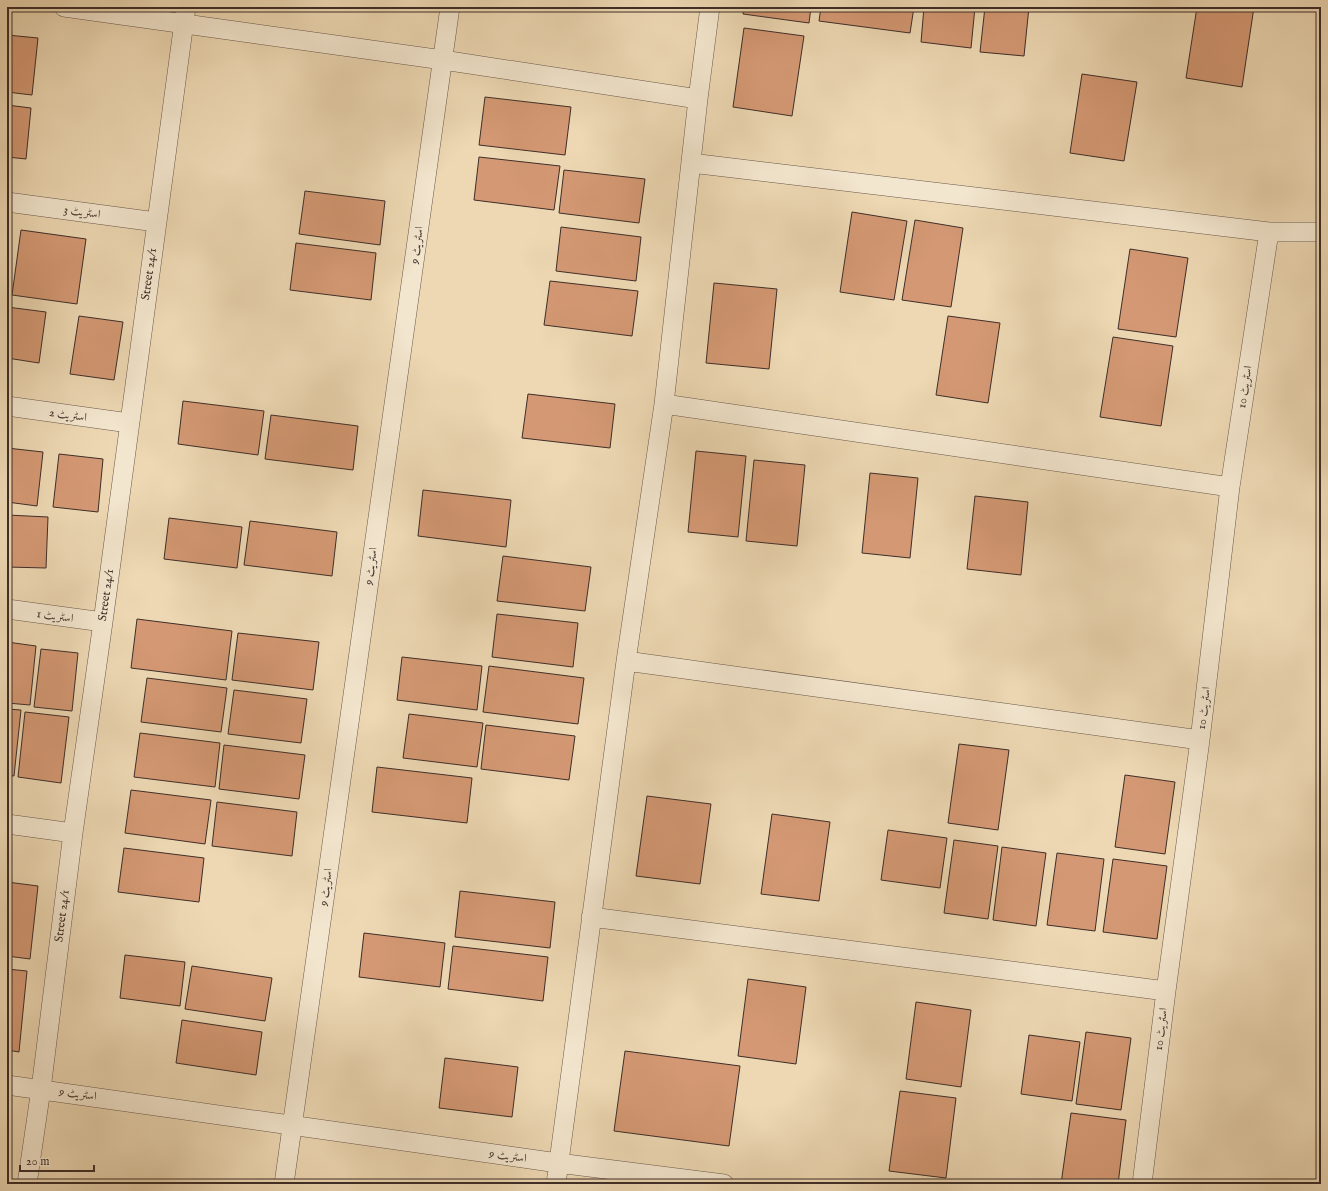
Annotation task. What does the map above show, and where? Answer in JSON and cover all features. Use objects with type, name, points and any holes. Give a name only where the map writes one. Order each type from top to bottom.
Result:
[{"type":"street","points":[[64,7],[185,15],[443,60],[698,99]]},
{"type":"street","name":"اسٹریٹ 9","points":[[292,1124],[450,7]]},
{"type":"street","points":[[556,1184],[626,661],[664,404],[698,99],[710,7]]},
{"type":"street","name":"Street 24/1","points":[[27,1184],[41,1089],[73,832],[103,622],[185,15]]},
{"type":"street","points":[[691,163],[1269,232],[1321,232]]},
{"type":"street","name":"اسٹریٹ 3","points":[[7,202],[156,222]]},
{"type":"street","name":"اسٹریٹ 10","points":[[1142,1184],[1166,991],[1200,740],[1230,487],[1269,232]]},
{"type":"street","points":[[664,404],[1230,487]]},
{"type":"street","name":"اسٹریٹ 2","points":[[7,406],[129,423]]},
{"type":"street","name":"اسٹریٹ 1","points":[[7,610],[103,622]]},
{"type":"street","points":[[626,661],[1200,740]]},
{"type":"street","points":[[7,824],[73,832]]},
{"type":"street","points":[[591,917],[1166,991]]},
{"type":"street","name":"اسٹریٹ 9","points":[[7,1085],[292,1124],[558,1164],[724,1184]]},
{"type":"street","points":[[284,1184],[292,1124]]},
{"type":"building","points":[[744,7],[811,7],[809,23],[743,14]]},
{"type":"building","points":[[821,7],[914,7],[910,33],[819,21]]},
{"type":"building","points":[[924,7],[975,7],[971,48],[921,42]]},
{"type":"building","points":[[985,7],[1029,7],[1024,56],[980,52]]},
{"type":"building","points":[[1197,7],[1254,7],[1242,87],[1186,78]]},
{"type":"building","points":[[744,28],[804,36],[792,116],[733,107]]},
{"type":"building","points":[[7,35],[38,38],[32,95],[7,92]]},
{"type":"building","points":[[1082,74],[1137,82],[1124,161],[1070,153]]},
{"type":"building","points":[[485,97],[571,107],[565,155],[479,145]]},
{"type":"building","points":[[7,105],[31,108],[26,159],[7,157]]},
{"type":"building","points":[[479,157],[560,166],[554,210],[474,200]]},
{"type":"building","points":[[564,170],[645,179],[639,223],[559,213]]},
{"type":"building","points":[[305,191],[385,201],[380,245],[299,234]]},
{"type":"building","points":[[852,212],[907,221],[894,300],[840,292]]},
{"type":"building","points":[[915,220],[963,228],[951,307],[902,300]]},
{"type":"building","points":[[561,227],[641,237],[636,281],[556,271]]},
{"type":"building","points":[[21,230],[86,239],[77,304],[12,295]]},
{"type":"building","points":[[296,243],[376,253],[371,300],[290,290]]},
{"type":"building","points":[[1130,249],[1188,258],[1176,337],[1118,329]]},
{"type":"building","points":[[550,281],[638,291],[632,336],[544,325]]},
{"type":"building","points":[[714,283],[777,289],[769,369],[706,363]]},
{"type":"building","points":[[7,307],[46,312],[39,363],[7,358]]},
{"type":"building","points":[[79,316],[123,322],[114,380],[70,374]]},
{"type":"building","points":[[948,316],[1000,323],[988,403],[936,395]]},
{"type":"building","points":[[1113,337],[1173,346],[1161,426],[1100,417]]},
{"type":"building","points":[[528,394],[615,404],[610,448],[522,438]]},
{"type":"building","points":[[183,401],[264,411],[258,455],[178,444]]},
{"type":"building","points":[[271,415],[358,426],[353,470],[265,459]]},
{"type":"building","points":[[7,448],[43,452],[37,506],[7,502]]},
{"type":"building","points":[[696,451],[746,456],[738,537],[688,532]]},
{"type":"building","points":[[59,454],[103,459],[98,512],[53,507]]},
{"type":"building","points":[[754,460],[805,465],[797,546],[746,541]]},
{"type":"building","points":[[870,473],[918,478],[910,558],[862,553]]},
{"type":"building","points":[[423,490],[511,500],[506,547],[418,536]]},
{"type":"building","points":[[975,496],[1028,502],[1021,575],[967,569]]},
{"type":"building","points":[[7,515],[48,517],[46,568],[7,567]]},
{"type":"building","points":[[169,518],[242,527],[237,568],[164,559]]},
{"type":"building","points":[[250,521],[337,532],[332,576],[244,565]]},
{"type":"building","points":[[503,556],[591,567],[585,611],[497,601]]},
{"type":"building","points":[[497,614],[578,623],[573,667],[492,657]]},
{"type":"building","points":[[137,619],[232,631],[226,680],[131,668]]},
{"type":"building","points":[[238,633],[319,642],[313,690],[232,680]]},
{"type":"building","points":[[7,642],[36,646],[30,705],[7,703]]},
{"type":"building","points":[[41,649],[78,653],[72,711],[34,707]]},
{"type":"building","points":[[402,657],[482,666],[477,710],[397,700]]},
{"type":"building","points":[[489,666],[584,678],[578,724],[483,712]]},
{"type":"building","points":[[147,678],[227,688],[221,732],[141,722]]},
{"type":"building","points":[[234,690],[307,699],[301,743],[228,734]]},
{"type":"building","points":[[7,709],[21,710],[14,776],[7,775]]},
{"type":"building","points":[[25,712],[69,717],[61,783],[18,777]]},
{"type":"building","points":[[409,714],[483,723],[477,767],[403,758]]},
{"type":"building","points":[[486,725],[575,736],[569,780],[481,769]]},
{"type":"building","points":[[140,733],[220,743],[215,787],[134,777]]},
{"type":"building","points":[[959,744],[1009,750],[998,830],[948,823]]},
{"type":"building","points":[[224,745],[305,755],[299,799],[219,789]]},
{"type":"building","points":[[377,767],[472,778],[467,823],[372,812]]},
{"type":"building","points":[[1125,775],[1175,782],[1165,854],[1115,847]]},
{"type":"building","points":[[131,790],[211,800],[205,844],[125,833]]},
{"type":"building","points":[[647,796],[711,804],[700,884],[636,876]]},
{"type":"building","points":[[217,802],[297,812],[292,856],[212,846]]},
{"type":"building","points":[[772,814],[830,822],[819,901],[761,894]]},
{"type":"building","points":[[888,830],[947,838],[940,888],[881,880]]},
{"type":"building","points":[[954,840],[998,846],[988,919],[944,913]]},
{"type":"building","points":[[1002,847],[1046,853],[1036,926],[993,920]]},
{"type":"building","points":[[124,848],[204,858],[199,902],[118,892]]},
{"type":"building","points":[[1057,853],[1104,859],[1095,931],[1047,925]]},
{"type":"building","points":[[1113,859],[1167,866],[1157,939],[1103,932]]},
{"type":"building","points":[[7,882],[38,886],[30,959],[7,956]]},
{"type":"building","points":[[460,891],[555,902],[550,948],[455,937]]},
{"type":"building","points":[[364,933],[445,943],[440,987],[359,977]]},
{"type":"building","points":[[453,946],[548,957],[543,1001],[448,989]]},
{"type":"building","points":[[125,955],[185,962],[180,1006],[120,998]]},
{"type":"building","points":[[192,966],[272,978],[265,1021],[185,1009]]},
{"type":"building","points":[[7,969],[27,971],[19,1052],[7,1050]]},
{"type":"building","points":[[748,979],[806,987],[796,1064],[738,1056]]},
{"type":"building","points":[[916,1002],[971,1010],[961,1087],[906,1079]]},
{"type":"building","points":[[182,1020],[262,1032],[256,1075],[176,1063]]},
{"type":"building","points":[[1086,1032],[1131,1038],[1121,1110],[1076,1104]]},
{"type":"building","points":[[1029,1035],[1080,1042],[1072,1101],[1021,1094]]},
{"type":"building","points":[[625,1051],[740,1066],[729,1146],[614,1131]]},
{"type":"building","points":[[445,1058],[518,1067],[512,1117],[439,1108]]},
{"type":"building","points":[[900,1091],[956,1098],[946,1178],[889,1171]]},
{"type":"building","points":[[1071,1113],[1126,1120],[1118,1184],[1061,1184]]}]
